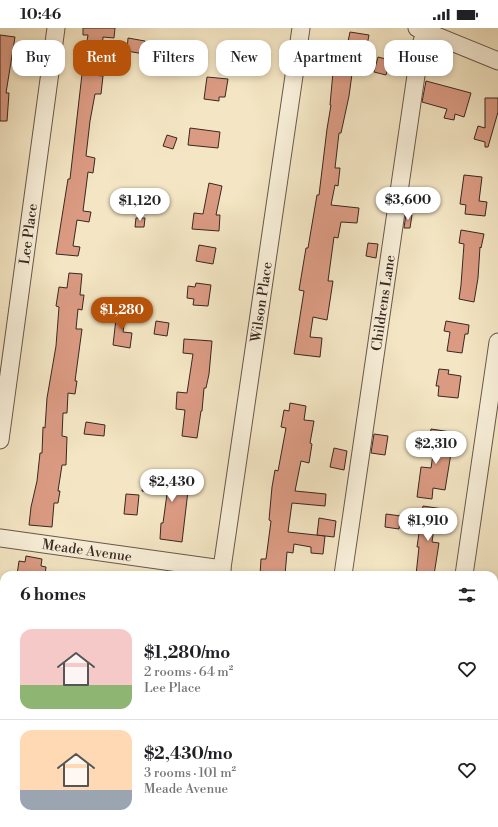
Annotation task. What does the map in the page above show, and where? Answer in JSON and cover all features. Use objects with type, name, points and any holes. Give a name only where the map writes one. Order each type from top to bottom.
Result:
[{"type":"street","name":"Lee Place","points":[[0,440],[56,28]]},
{"type":"street","name":"Wilson Place","points":[[221,571],[301,28]]},
{"type":"street","points":[[421,30],[498,62]]},
{"type":"street","name":"Childrens Lane","points":[[344,571],[420,48],[421,30]]},
{"type":"street","points":[[465,571],[498,342]]},
{"type":"street","name":"Meade Avenue","points":[[0,538],[214,571]]},
{"type":"building","points":[[83,28],[115,28],[114,38],[103,37],[103,40],[87,40],[88,35],[83,35]]},
{"type":"building","points":[[350,32],[369,35],[368,40],[348,40]]},
{"type":"building","points":[[0,35],[15,37],[15,40],[12,40],[12,56],[6,93],[9,93],[7,121],[0,121]]},
{"type":"building","points":[[128,38],[139,40],[139,53],[131,52],[131,40],[128,40]]},
{"type":"building","points":[[378,57],[384,58],[384,74],[376,72]]},
{"type":"building","points":[[82,76],[103,76],[101,94],[95,94],[86,156],[95,158],[93,173],[88,172],[83,211],[91,212],[89,222],[77,220],[73,246],[80,247],[78,256],[56,254],[68,179],[70,179]]},
{"type":"building","points":[[333,76],[352,76],[341,133],[339,133],[335,168],[340,168],[338,186],[335,185],[331,205],[359,208],[357,223],[341,222],[338,238],[334,237],[328,281],[333,281],[327,320],[313,317],[310,337],[322,338],[320,357],[294,354],[304,291],[299,290],[317,195],[319,195]]},
{"type":"building","points":[[207,77],[228,79],[225,97],[219,97],[219,101],[204,99]]},
{"type":"building","points":[[426,81],[471,93],[464,117],[455,114],[454,120],[444,118],[447,109],[422,102]]},
{"type":"building","points":[[485,98],[498,98],[498,112],[488,147],[485,147],[485,142],[474,139],[478,126],[485,128]]},
{"type":"building","points":[[190,128],[220,132],[218,148],[188,145]]},
{"type":"building","points":[[167,135],[177,138],[173,149],[163,146]]},
{"type":"building","points":[[464,175],[482,177],[479,201],[487,202],[485,216],[465,214],[466,205],[460,204]]},
{"type":"building","points":[[209,183],[222,186],[216,215],[220,215],[219,231],[192,229],[194,213],[203,214]]},
{"type":"building","points":[[406,214],[412,215],[410,228],[404,228]]},
{"type":"building","points":[[136,218],[145,218],[144,227],[135,227]]},
{"type":"building","points":[[461,230],[484,234],[481,248],[480,247],[478,278],[474,302],[459,299],[464,244],[459,243]]},
{"type":"building","points":[[368,243],[378,244],[376,258],[366,256]]},
{"type":"building","points":[[199,245],[216,248],[213,264],[196,261]]},
{"type":"building","points":[[69,273],[82,274],[80,295],[84,295],[82,310],[78,309],[76,329],[82,329],[75,381],[77,381],[75,394],[68,393],[67,413],[63,413],[62,436],[67,437],[66,465],[62,465],[58,491],[60,491],[58,503],[54,503],[52,527],[29,525],[31,507],[37,481],[40,453],[42,453],[43,427],[45,428],[47,398],[56,346],[59,307],[56,306],[59,287],[67,288]]},
{"type":"building","points":[[196,283],[211,285],[208,306],[193,305],[194,299],[187,298],[188,286],[195,287]]},
{"type":"building","points":[[117,310],[126,311],[123,332],[132,333],[130,348],[113,345]]},
{"type":"building","points":[[156,321],[169,323],[167,336],[154,334]]},
{"type":"building","points":[[446,321],[469,325],[468,334],[465,334],[462,353],[447,351],[450,332],[444,331]]},
{"type":"building","points":[[184,339],[212,341],[209,374],[206,388],[204,388],[202,411],[197,438],[182,436],[185,410],[176,409],[177,392],[187,393],[193,354],[183,353]]},
{"type":"building","points":[[439,369],[449,370],[448,374],[461,376],[458,398],[438,396],[439,386],[436,386]]},
{"type":"building","points":[[290,403],[306,406],[304,420],[314,421],[310,443],[312,444],[309,463],[301,461],[295,491],[326,494],[325,506],[292,503],[288,532],[325,536],[323,554],[311,553],[311,547],[294,544],[293,553],[287,552],[285,571],[260,571],[261,559],[266,559],[271,521],[269,520],[272,487],[275,470],[278,471],[286,428],[281,427],[284,410],[289,411]]},
{"type":"building","points":[[86,422],[105,425],[104,436],[84,434]]},
{"type":"building","points":[[431,429],[451,432],[450,441],[453,441],[445,490],[433,488],[432,499],[417,497],[421,467],[431,468],[435,440],[430,439]]},
{"type":"building","points":[[374,434],[388,436],[385,455],[371,453]]},
{"type":"building","points":[[334,448],[347,451],[344,470],[330,467]]},
{"type":"building","points":[[161,473],[192,475],[191,483],[195,483],[194,492],[188,491],[182,542],[160,539],[161,523],[163,523],[167,494],[142,491],[144,479],[161,481]]},
{"type":"building","points":[[126,494],[139,495],[137,515],[124,514]]},
{"type":"building","points":[[423,506],[443,509],[441,521],[435,520],[432,542],[439,543],[435,571],[416,571],[419,547],[417,547]]},
{"type":"building","points":[[386,514],[401,516],[399,529],[385,527]]},
{"type":"building","points":[[319,518],[336,521],[334,537],[317,535]]},
{"type":"building","points":[[26,556],[42,559],[41,566],[46,567],[46,571],[18,571],[19,561],[25,562]]}]
